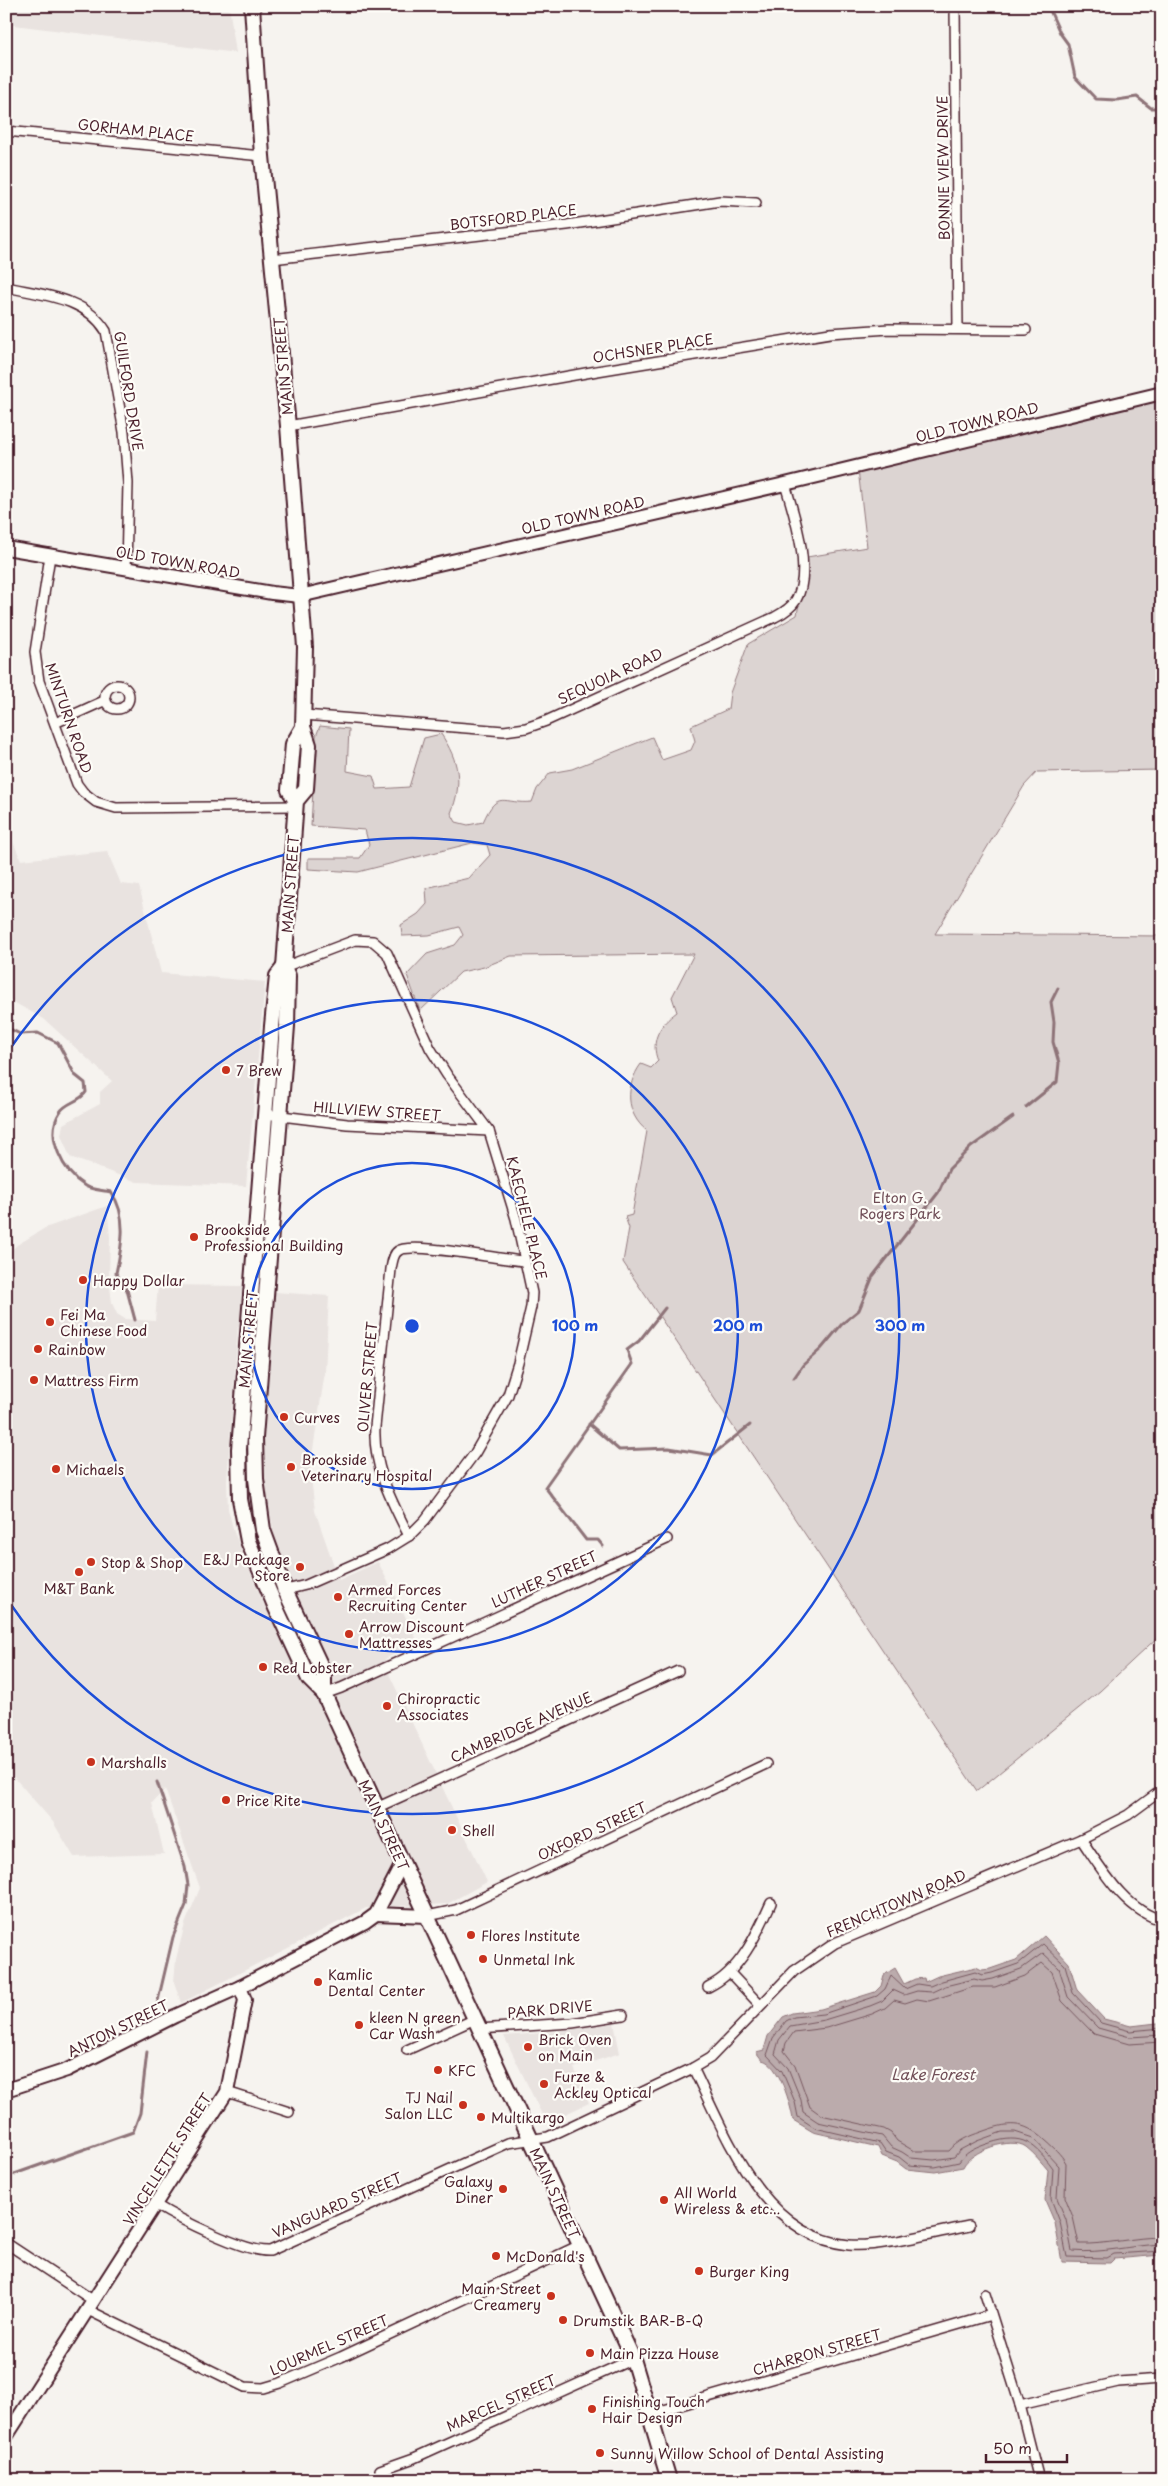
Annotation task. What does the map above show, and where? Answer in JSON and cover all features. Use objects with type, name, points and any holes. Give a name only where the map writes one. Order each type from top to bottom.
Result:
[{"type":"main road","name":"MAIN STREET","points":[[252,6],[262,156],[300,559],[300,596],[305,648],[303,721],[293,744],[290,790],[296,804],[284,967],[288,976],[280,1117],[262,1342],[255,1464],[258,1503],[263,1530],[285,1590],[324,1673],[324,1694]]},
{"type":"main road","name":"OLD TOWN ROAD","points":[[6,548],[272,593],[300,596],[785,484],[1162,393]]},
{"type":"main road","name":"MAIN STREET","points":[[284,967],[277,976],[255,1238],[238,1468],[242,1521],[270,1594],[309,1679],[324,1694],[633,2359],[669,2480]]},
{"type":"main road","points":[[255,1238],[270,1239]]},
{"type":"main road","points":[[248,1340],[262,1342]]},
{"type":"main road","points":[[238,1468],[255,1464]]},
{"type":"main road","points":[[240,1987],[333,1940],[376,1914],[402,1864]]},
{"type":"main road","points":[[376,1914],[427,1916]]},
{"type":"main road","name":"ANTON STREET","points":[[6,2090],[67,2070],[175,2016],[240,1987]]},
{"type":"main road","name":"VINCELLETTE STREET","points":[[6,2437],[227,2092],[245,2000],[240,1987]]},
{"type":"street","name":"BONNIE VIEW DRIVE","points":[[955,6],[958,329]]},
{"type":"street","name":"GORHAM PLACE","points":[[6,131],[262,156]]},
{"type":"street","name":"BOTSFORD PLACE","points":[[272,259],[567,225],[720,201],[756,203]]},
{"type":"street","name":"GUILFORD DRIVE","points":[[6,287],[62,299],[81,306],[100,321],[106,331],[124,432],[128,484],[126,569]]},
{"type":"street","name":"OCHSNER PLACE","points":[[288,426],[597,371],[830,333],[889,329],[1026,330]]},
{"type":"street","name":"SEQUOIA ROAD","points":[[303,721],[504,731],[526,728],[546,721],[775,617],[786,611],[795,602],[803,578],[793,511],[785,484]]},
{"type":"street","name":"MINTURN ROAD","points":[[50,556],[34,662],[39,681],[78,784],[90,798],[105,806],[116,808],[296,804]]},
{"type":"street","points":[[55,723],[106,700]]},
{"type":"street","name":"KAECHELE PLACE","points":[[270,1594],[306,1585],[388,1549],[409,1536],[425,1520],[475,1453],[508,1395],[518,1364],[531,1308],[531,1279],[524,1261],[516,1219],[489,1131],[447,1075],[430,1048],[392,960],[381,945],[373,941],[355,940],[284,967]]},
{"type":"street","name":"HILLVIEW STREET","points":[[265,1114],[347,1124],[489,1131]]},
{"type":"street","name":"OLIVER STREET","points":[[409,1536],[377,1464],[375,1439],[391,1269],[397,1251],[422,1248],[524,1261]]},
{"type":"street","name":"LUTHER STREET","points":[[324,1694],[341,1688],[667,1539]]},
{"type":"street","name":"CAMBRIDGE AVENUE","points":[[376,1808],[678,1671]]},
{"type":"street","name":"OXFORD STREET","points":[[427,1916],[456,1910],[766,1764]]},
{"type":"street","name":"FRENCHTOWN ROAD","points":[[530,2139],[554,2135],[710,2058],[760,2005],[807,1961],[835,1943],[1081,1839],[1128,1815],[1162,1790]]},
{"type":"street","points":[[1081,1839],[1129,1900],[1148,1914],[1162,1920]]},
{"type":"street","points":[[708,1988],[730,1973],[759,1929],[771,1903]]},
{"type":"street","points":[[730,1973],[760,2005]]},
{"type":"street","name":"PARK DRIVE","points":[[477,2024],[572,2023],[623,2015]]},
{"type":"street","points":[[407,2050],[477,2024]]},
{"type":"street","points":[[693,2068],[746,2175],[773,2205],[802,2228],[832,2242],[850,2245],[869,2244],[969,2226]]},
{"type":"street","points":[[227,2092],[289,2112]]},
{"type":"street","name":"VANGUARD STREET","points":[[156,2205],[169,2213],[246,2247],[270,2251],[476,2156],[508,2143],[530,2139]]},
{"type":"street","name":"LOURMEL STREET","points":[[6,2243],[91,2306],[245,2387],[263,2388],[341,2357],[580,2245]]},
{"type":"street","points":[[985,2294],[1020,2405],[1039,2480]]},
{"type":"street","name":"CHARRON STREET","points":[[650,2414],[991,2315]]},
{"type":"street","name":"MARCEL STREET","points":[[380,2470],[414,2458],[633,2359]]},
{"type":"street","points":[[1020,2405],[1118,2382],[1162,2380]]},
{"type":"street","points":[[1150,2480],[1162,2478]]},
{"type":"shaded area","points":[[6,6],[229,6],[236,53],[6,24]]},
{"type":"shaded area","points":[[6,826],[21,860],[107,851],[121,884],[139,886],[161,973],[265,982],[246,1186],[137,1182],[70,1157],[61,1135],[63,1124],[100,1104],[100,1092],[112,1081],[44,1019],[6,998]]},
{"type":"shaded area","points":[[107,1206],[110,1237],[109,1279],[112,1303],[117,1314],[125,1319],[155,1321],[158,1285],[244,1286],[275,1292],[329,1296],[325,1372],[310,1469],[315,1511],[339,1580],[378,1562],[418,1642],[385,1659],[390,1676],[487,1882],[447,1904],[366,1908],[181,2003],[174,1982],[176,1959],[185,1924],[200,1888],[165,1789],[152,1803],[164,1854],[74,1857],[53,1822],[6,1768],[6,1255],[17,1245],[45,1228]],"holes":[[[238,1327],[272,1331],[263,1450],[265,1490],[286,1582],[298,1602],[264,1605],[234,1532],[228,1509],[227,1482]]]},
{"type":"shaded area","points":[[614,2023],[620,2053],[574,2068],[589,2103],[546,2123],[504,2036],[554,2032]]},
{"type":"green space","name":"Elton G. Rogers Park","points":[[1162,393],[1162,770],[1037,772],[1024,786],[935,934],[1162,936],[1162,1633],[1100,1691],[977,1791],[623,1262],[629,1228],[625,1217],[632,1215],[647,1131],[640,1124],[631,1108],[630,1090],[632,1081],[641,1064],[651,1068],[658,1061],[655,1047],[658,1034],[665,1022],[677,1012],[672,997],[694,954],[511,956],[484,967],[461,972],[420,1011],[407,975],[427,954],[455,945],[463,935],[459,927],[429,935],[402,936],[401,925],[418,914],[427,904],[426,888],[469,878],[490,855],[487,845],[472,843],[358,872],[308,869],[308,858],[360,858],[369,845],[365,830],[311,826],[316,736],[320,726],[349,729],[347,771],[373,776],[377,789],[409,787],[424,738],[441,734],[452,754],[457,772],[457,792],[451,813],[456,822],[468,825],[483,822],[493,805],[502,800],[532,802],[537,789],[550,773],[572,769],[652,737],[662,760],[691,750],[695,741],[691,726],[728,709],[730,693],[748,644],[797,615],[807,557],[867,547],[858,469]]},
{"type":"water","name":"Lake Forest","points":[[1044,1936],[1069,1963],[1077,1990],[1104,2019],[1131,2026],[1162,2024],[1162,2255],[1114,2259],[1110,2263],[1062,2262],[1055,2223],[1045,2200],[1048,2170],[1026,2147],[1011,2143],[991,2147],[967,2161],[963,2167],[935,2172],[906,2169],[897,2162],[882,2156],[878,2147],[813,2132],[793,2120],[787,2095],[779,2076],[756,2052],[764,2050],[768,2036],[783,2017],[792,2013],[821,2009],[875,1992],[881,1986],[884,1975],[895,1968],[904,1984],[915,1979],[924,1978],[925,1982],[938,1976],[976,1967],[982,1970],[990,1969],[1016,1960]]},
{"type":"waterway","points":[[1048,6],[1060,33],[1068,44],[1075,77],[1096,99],[1117,100],[1137,97],[1151,108],[1162,108]]},
{"type":"waterway","points":[[1026,1107],[1057,1082],[1059,1063],[1053,1042],[1054,1022],[1051,1002],[1058,988]]},
{"type":"waterway","points":[[6,1027],[20,1034],[38,1033],[58,1043],[75,1075],[85,1083],[86,1092],[60,1112],[54,1132],[55,1142],[63,1163],[77,1180],[85,1186],[111,1192],[116,1201],[122,1221],[122,1242],[116,1273],[127,1290],[135,1320]]},
{"type":"waterway","points":[[794,1378],[803,1365],[821,1349],[842,1324],[859,1310],[873,1276],[938,1193],[949,1169],[971,1147],[1013,1117]]},
{"type":"waterway","points":[[603,1546],[598,1540],[586,1540],[545,1487],[632,1364],[627,1350],[639,1341],[665,1308]]},
{"type":"waterway","points":[[589,1424],[619,1450],[669,1448],[712,1455],[750,1425]]},
{"type":"waterway","points":[[157,1782],[185,1867],[188,1885],[186,1905],[173,1937],[157,2005]]},
{"type":"waterway","points":[[6,2177],[133,2132],[140,2113],[147,2052]]},
{"type":"place","name":"7 Brew","points":[[226,1070]]},
{"type":"place","name":"Brookside Professional Building","points":[[194,1237]]},
{"type":"place","name":"Happy Dollar","points":[[83,1280]]},
{"type":"place","name":"Fei Ma Chinese Food","points":[[50,1322]]},
{"type":"place","name":"Rainbow","points":[[38,1349]]},
{"type":"place","name":"Mattress Firm","points":[[34,1380]]},
{"type":"place","name":"Curves","points":[[284,1417]]},
{"type":"place","name":"Brookside Veterinary Hospital","points":[[291,1467]]},
{"type":"place","name":"Michaels","points":[[56,1469]]},
{"type":"place","name":"Stop & Shop","points":[[91,1562]]},
{"type":"place","name":"E&J Package Store","points":[[300,1567]]},
{"type":"place","name":"M&T Bank","points":[[79,1572]]},
{"type":"place","name":"Armed Forces Recruiting Center","points":[[338,1597]]},
{"type":"place","name":"Arrow Discount Mattresses","points":[[349,1634]]},
{"type":"place","name":"Red Lobster","points":[[263,1667]]},
{"type":"place","name":"Chiropractic Associates","points":[[387,1706]]},
{"type":"place","name":"Marshalls","points":[[91,1762]]},
{"type":"place","name":"Price Rite","points":[[226,1800]]},
{"type":"place","name":"Shell","points":[[452,1830]]},
{"type":"place","name":"Flores Institute","points":[[471,1935]]},
{"type":"place","name":"Unmetal Ink","points":[[483,1959]]},
{"type":"place","name":"Kamlic Dental Center","points":[[318,1982]]},
{"type":"place","name":"kleen N green Car Wash","points":[[359,2025]]},
{"type":"place","name":"Brick Oven on Main","points":[[528,2047]]},
{"type":"place","name":"KFC","points":[[438,2070]]},
{"type":"place","name":"Furze & Ackley Optical","points":[[544,2084]]},
{"type":"place","name":"TJ Nail Salon LLC","points":[[463,2105]]},
{"type":"place","name":"Multikargo","points":[[481,2117]]},
{"type":"place","name":"Galaxy Diner","points":[[503,2189]]},
{"type":"place","name":"All World Wireless & etc...","points":[[664,2200]]},
{"type":"place","name":"McDonald's","points":[[496,2256]]},
{"type":"place","name":"Burger King","points":[[699,2271]]},
{"type":"place","name":"Main Street Creamery","points":[[551,2296]]},
{"type":"place","name":"Drumstik BAR-B-Q","points":[[563,2320]]},
{"type":"place","name":"Main Pizza House","points":[[590,2353]]},
{"type":"place","name":"Finishing Touch Hair Design","points":[[592,2409]]},
{"type":"place","name":"Sunny Willow School of Dental Assisting","points":[[600,2453]]}]
